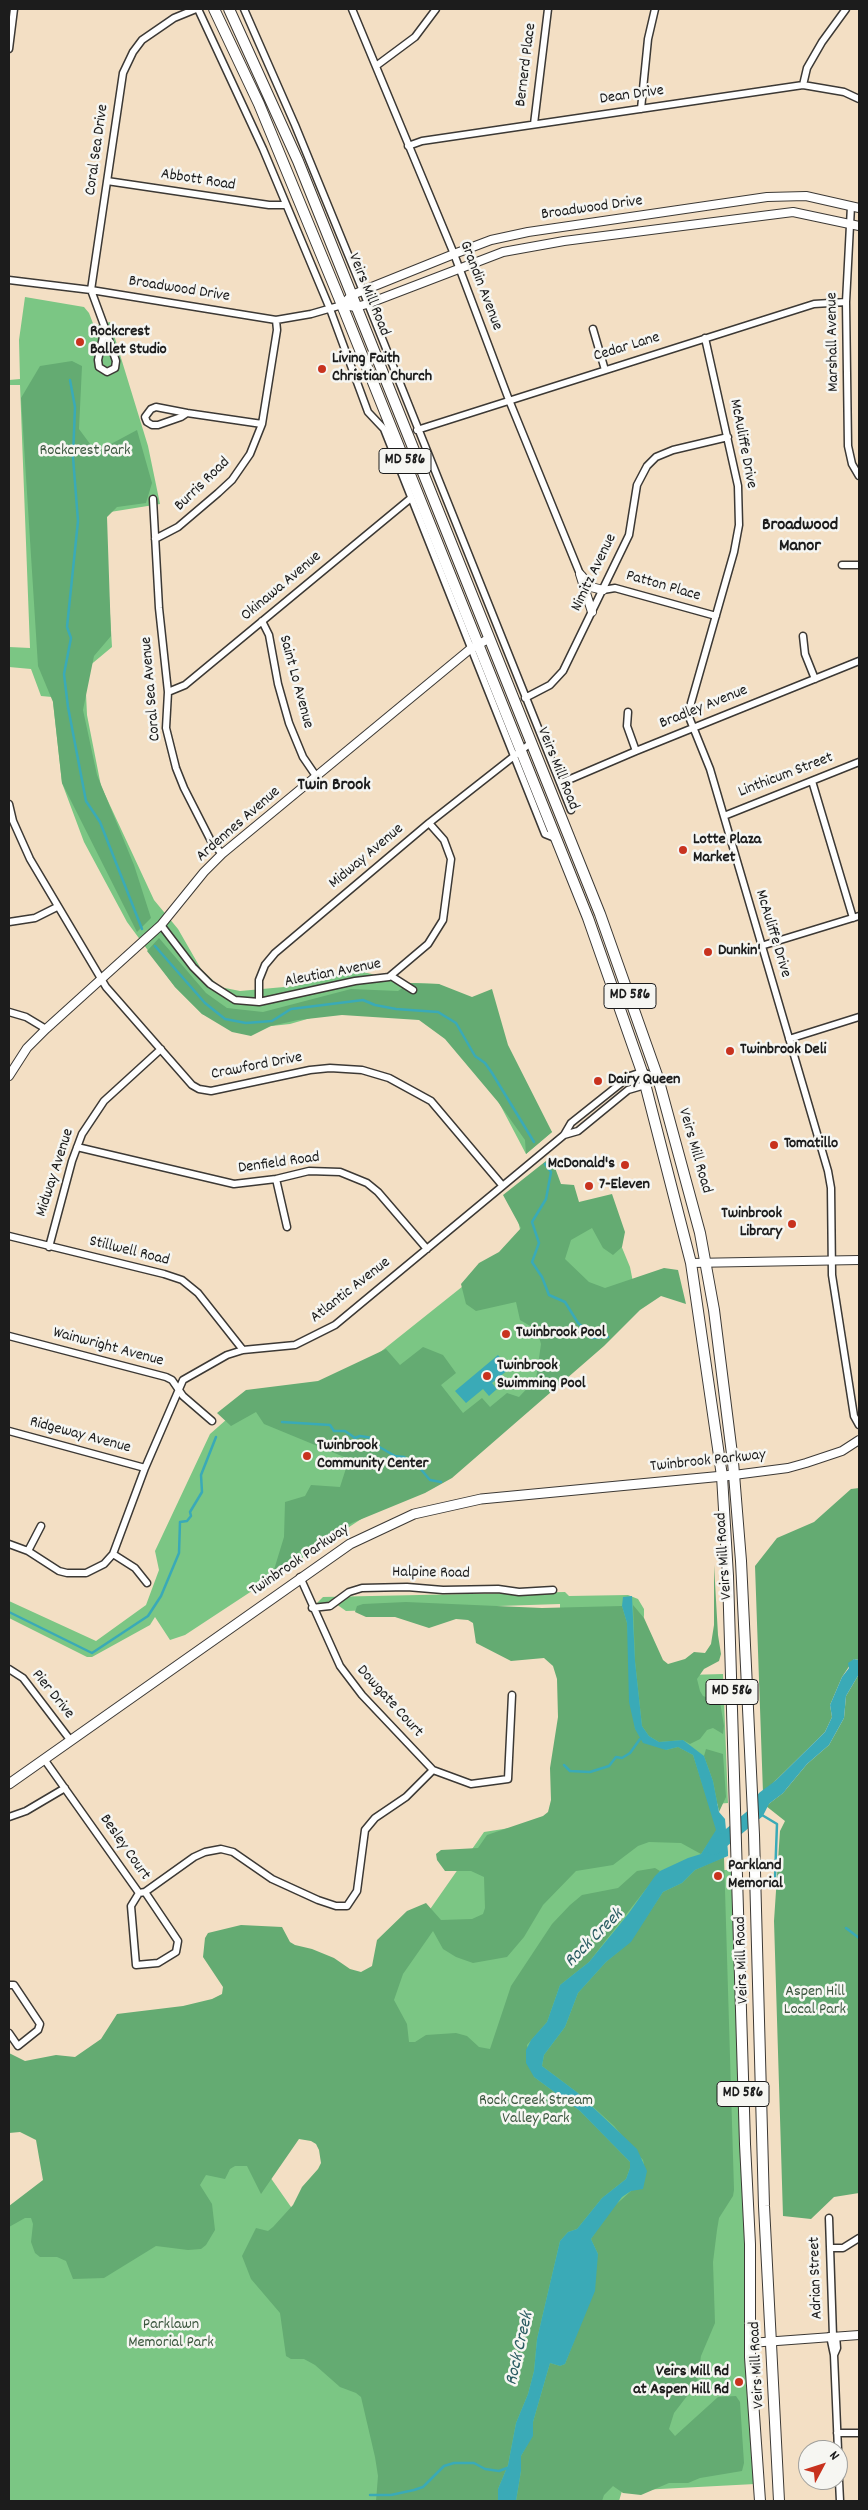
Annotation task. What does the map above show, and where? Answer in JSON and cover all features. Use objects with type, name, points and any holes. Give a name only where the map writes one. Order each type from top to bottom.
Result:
[{"type":"main road","name":"Veirs Mill Road","points":[[214,9],[259,104],[342,305],[518,753],[588,918],[642,1072],[691,1263],[722,1476],[728,1576],[744,2134],[750,2244],[750,2343],[760,2501]]},
{"type":"main road","name":"Veirs Mill Road","points":[[229,9],[298,160],[488,639],[600,914],[658,1078],[694,1206],[714,1310],[734,1475],[742,1562],[753,1792],[764,2206],[773,2341],[779,2501]]},
{"type":"main road","points":[[588,918],[600,914]]},
{"type":"main road","name":"Twinbrook Parkway","points":[[9,1784],[300,1577],[350,1544],[414,1514],[451,1504],[481,1499],[734,1475]]},
{"type":"street","points":[[9,49],[14,9]]},
{"type":"street","name":"Coral Sea Drive","points":[[105,328],[98,360],[99,367],[107,372],[115,368],[116,362],[105,328],[91,290],[123,73],[133,52],[153,31],[197,9]]},
{"type":"street","name":"Veirs Mill Road","points":[[197,9],[240,97],[330,309],[368,412],[384,429],[475,645]]},
{"type":"street","name":"Veirs Mill Road","points":[[244,9],[295,125],[363,291],[540,737],[571,810]]},
{"type":"street","name":"Grandin Avenue","points":[[352,9],[454,254],[509,400],[580,574]]},
{"type":"street","points":[[376,66],[415,37],[436,9]]},
{"type":"street","name":"Bernerd Place","points":[[534,124],[548,9]]},
{"type":"street","points":[[640,109],[648,39],[655,9]]},
{"type":"street","points":[[803,85],[807,68],[822,42],[846,9]]},
{"type":"street","name":"Dean Drive","points":[[408,146],[422,141],[803,85],[844,92],[859,99]]},
{"type":"street","name":"Abbott Road","points":[[107,181],[269,205],[285,205]]},
{"type":"street","name":"Broadwood Drive","points":[[9,280],[91,290],[276,320],[342,305],[352,295],[454,254],[491,240],[528,232],[767,197],[806,196],[859,208]]},
{"type":"street","name":"Marshall Avenue","points":[[851,206],[846,302],[848,446],[852,464],[859,476]]},
{"type":"street","name":"Broadwood Drive","points":[[342,305],[356,307],[368,304],[504,252],[564,241],[765,214],[794,212],[859,226]]},
{"type":"street","name":"Cedar Lane","points":[[417,430],[814,304],[846,302]]},
{"type":"street","name":"Burris Road","points":[[155,539],[178,527],[232,480],[250,454],[262,424],[277,330],[276,320]]},
{"type":"street","points":[[593,330],[605,370]]},
{"type":"street","name":"McAuliffe Drive","points":[[705,338],[738,486],[739,525],[734,552],[691,703],[689,717],[710,768],[828,1171],[830,1188],[830,1259],[854,1416],[859,1425]]},
{"type":"street","points":[[187,413],[182,417],[158,425],[147,422],[145,417],[151,409],[156,407],[262,424]]},
{"type":"street","name":"Nimitz Avenue","points":[[525,698],[550,684],[563,671],[629,535],[637,485],[647,466],[656,457],[673,450],[728,437]]},
{"type":"street","points":[[152,498],[155,539]]},
{"type":"street","name":"Okinawa Avenue","points":[[168,692],[185,685],[412,498]]},
{"type":"street","name":"Coral Sea Avenue","points":[[155,539],[159,608],[168,692],[166,728],[176,768],[212,841],[222,854]]},
{"type":"street","points":[[842,565],[859,565]]},
{"type":"street","points":[[580,574],[592,612]]},
{"type":"street","name":"Patton Place","points":[[580,574],[591,586],[603,590],[615,588],[716,616]]},
{"type":"street","name":"Saint Lo Avenue","points":[[262,622],[269,635],[278,684],[289,723],[303,757],[316,776]]},
{"type":"street","points":[[803,636],[805,654],[815,679]]},
{"type":"street","name":"Ardennes Avenue","points":[[9,1076],[27,1048],[46,1028],[161,925],[204,872],[222,854],[475,645],[488,639]]},
{"type":"street","name":"Bradley Avenue","points":[[561,783],[859,661]]},
{"type":"street","points":[[628,712],[627,726],[636,751]]},
{"type":"street","points":[[518,753],[540,737]]},
{"type":"street","name":"Midway Avenue","points":[[259,1002],[259,980],[265,965],[274,953],[429,824],[518,753]]},
{"type":"street","name":"Linthicum Street","points":[[724,816],[859,762]]},
{"type":"street","points":[[761,946],[856,917],[812,781]]},
{"type":"street","name":"Crawford Drive","points":[[9,804],[11,822],[30,860],[101,978],[192,1085],[200,1090],[211,1091],[310,1070],[330,1068],[362,1070],[389,1078],[431,1101],[502,1185]]},
{"type":"street","name":"Aleutian Avenue","points":[[161,925],[193,967],[210,984],[235,1000],[259,1002],[355,981],[379,980],[391,976],[428,944],[443,920],[452,869],[451,859],[444,840],[429,824]]},
{"type":"street","points":[[9,922],[35,918],[57,907]]},
{"type":"street","points":[[391,976],[413,990]]},
{"type":"street","points":[[9,1012],[26,1017],[46,1028]]},
{"type":"street","points":[[789,1038],[859,1016]]},
{"type":"street","name":"Midway Avenue","points":[[49,1247],[82,1134],[104,1101],[160,1049]]},
{"type":"street","points":[[642,1072],[658,1078]]},
{"type":"street","name":"Atlantic Avenue","points":[[113,1554],[145,1468],[183,1380],[199,1370],[243,1350],[295,1345],[321,1334],[335,1325],[564,1135],[571,1123],[630,1076],[642,1072]]},
{"type":"street","name":"Atlantic Avenue","points":[[564,1135],[578,1131],[628,1090],[645,1085],[658,1078]]},
{"type":"street","points":[[598,1102],[599,1113]]},
{"type":"street","name":"Denfield Road","points":[[77,1147],[234,1184],[276,1179],[309,1171],[340,1172],[357,1177],[378,1192],[427,1249]]},
{"type":"street","points":[[276,1179],[287,1227]]},
{"type":"street","name":"Stillwell Road","points":[[9,1236],[182,1280],[198,1293],[243,1350]]},
{"type":"street","points":[[691,1263],[830,1259],[859,1260]]},
{"type":"street","name":"Wainwright Avenue","points":[[9,1336],[166,1377],[172,1380],[179,1390],[212,1421]]},
{"type":"street","name":"Ridgeway Avenue","points":[[9,1432],[145,1468]]},
{"type":"street","name":"Twinbrook Parkway","points":[[734,1475],[788,1468],[842,1451],[859,1440]]},
{"type":"street","points":[[28,1551],[41,1526]]},
{"type":"street","points":[[9,1544],[28,1551],[59,1571],[76,1574],[95,1570],[113,1554],[136,1568],[147,1583]]},
{"type":"street","name":"Dowgate Court","points":[[300,1577],[312,1608],[340,1666],[362,1696],[433,1770],[470,1784],[508,1780],[512,1695]]},
{"type":"street","name":"Halpine Road","points":[[312,1608],[330,1606],[349,1592],[362,1588],[498,1589],[518,1592],[553,1590]]},
{"type":"street","name":"Pier Drive","points":[[9,1669],[24,1678],[71,1741]]},
{"type":"street","name":"Besley Court","points":[[44,1760],[178,1941],[176,1952],[158,1963],[136,1965],[131,1906],[142,1893]]},
{"type":"street","points":[[142,1893],[194,1856],[205,1852],[221,1850],[233,1852],[272,1879],[318,1900],[336,1906],[347,1906],[358,1891],[365,1830],[375,1818],[406,1797],[433,1770]]},
{"type":"street","points":[[9,1817],[26,1811],[65,1788]]},
{"type":"street","points":[[9,1985],[14,1985],[40,2024],[38,2030],[18,2046],[9,2033]]},
{"type":"street","name":"Adrian Street","points":[[829,2218],[833,2336],[837,2348],[834,2355],[837,2440]]},
{"type":"street","points":[[830,2248],[843,2248],[859,2238]]},
{"type":"street","points":[[750,2343],[833,2336],[859,2336]]},
{"type":"street","points":[[837,2433],[859,2433]]},
{"type":"green space","name":"Rockcrest Park","points":[[25,297],[84,307],[89,313],[94,326],[110,322],[148,446],[160,504],[104,513],[112,647],[52,697],[41,696],[31,669],[9,667],[9,647],[30,648],[20,385],[9,385],[9,380],[20,379],[19,340]]},
{"type":"green space","name":"Rockcrest Park","points":[[72,361],[82,366],[79,429],[96,452],[137,430],[152,483],[146,503],[117,507],[107,517],[111,636],[94,656],[83,710],[97,775],[134,865],[151,918],[137,932],[62,783],[53,702],[38,666],[21,398],[40,366]]},
{"type":"green space","points":[[85,672],[87,715],[101,786],[154,900],[178,929],[201,969],[220,987],[240,991],[295,986],[359,971],[410,983],[439,984],[552,1132],[526,1154],[486,1078],[461,1040],[418,1017],[352,1006],[290,1024],[244,1029],[202,1014],[175,987],[127,922],[84,842],[62,783],[53,702]]},
{"type":"green space","points":[[159,938],[206,993],[227,1008],[263,1012],[351,989],[398,991],[410,983],[439,984],[472,997],[492,989],[508,1045],[552,1132],[526,1154],[525,1140],[498,1102],[445,1039],[419,1020],[342,1015],[298,1020],[271,1026],[251,1036],[232,1032],[202,1014],[175,987],[147,951]]},
{"type":"green space","points":[[551,1157],[561,1184],[574,1185],[579,1202],[612,1194],[625,1232],[622,1247],[613,1255],[603,1248],[592,1228],[571,1240],[565,1259],[589,1282],[605,1288],[664,1268],[678,1270],[686,1304],[661,1296],[640,1310],[604,1346],[452,1478],[425,1493],[352,1523],[300,1551],[273,1573],[284,1537],[285,1502],[305,1496],[311,1485],[340,1487],[349,1459],[264,1424],[256,1412],[231,1426],[217,1413],[246,1390],[318,1381],[386,1349],[400,1365],[423,1347],[443,1355],[456,1373],[441,1385],[463,1413],[482,1398],[490,1407],[507,1393],[519,1397],[536,1379],[541,1344],[537,1330],[520,1320],[516,1302],[476,1311],[466,1304],[461,1284],[479,1263],[499,1252],[521,1228],[503,1195]]},
{"type":"green space","points":[[513,1197],[564,1207],[604,1204],[630,1267],[638,1307],[378,1508],[185,1635],[170,1640],[155,1617],[150,1625],[92,1657],[87,1657],[9,1618],[9,1601],[96,1641],[146,1605],[159,1570],[155,1551],[210,1434],[235,1412],[359,1369],[522,1239]]},
{"type":"green space","points":[[859,1488],[859,1660],[854,1659],[842,1677],[830,1705],[832,1717],[825,1732],[763,1793],[755,1566],[777,1538],[814,1522],[851,1489]]},
{"type":"green space","points":[[714,1565],[718,1635],[721,1654],[719,1661],[704,1669],[697,1679],[703,1696],[720,1702],[724,1726],[723,1734],[713,1728],[707,1730],[700,1739],[690,1744],[683,1740],[659,1742],[649,1736],[642,1726],[635,1661],[633,1605],[644,1618],[663,1660],[668,1664],[685,1659],[694,1652],[705,1653],[711,1644],[714,1625]]},
{"type":"green space","name":"Rock Creek Stream Valley Park","points":[[565,1592],[569,1596],[628,1595],[638,1599],[644,1609],[641,1649],[651,1676],[723,1674],[728,1803],[715,1804],[717,1870],[731,1870],[755,2484],[622,2491],[619,2501],[9,2501],[9,2223],[41,2189],[254,2154],[298,2217],[357,2363],[317,2012],[403,1948],[484,1832],[561,1820],[560,1604],[346,1611],[332,1601],[315,1605],[323,1597]]},
{"type":"green space","points":[[406,1602],[542,1608],[622,1606],[627,1623],[635,1729],[666,1750],[678,1747],[693,1755],[717,1830],[701,1854],[681,1843],[649,1842],[638,1846],[613,1865],[576,1871],[543,1905],[524,1937],[507,1957],[473,1963],[456,1957],[443,1949],[433,1931],[403,1974],[394,2000],[407,2024],[409,2042],[415,2042],[426,2035],[456,2033],[467,2036],[479,2047],[490,2049],[511,1986],[552,1924],[570,1905],[582,1895],[618,1888],[637,1871],[655,1868],[660,1871],[589,1962],[560,1985],[547,2022],[527,2045],[534,2077],[580,2111],[630,2162],[630,2168],[626,2179],[602,2198],[577,2229],[568,2232],[560,2241],[537,2339],[534,2371],[528,2394],[516,2423],[508,2465],[498,2489],[498,2501],[376,2501],[378,2476],[361,2397],[340,2387],[315,2365],[304,2359],[291,2359],[286,2356],[280,2313],[251,2279],[242,2256],[256,2228],[268,2231],[273,2227],[293,2205],[302,2187],[318,2169],[321,2163],[319,2150],[316,2144],[311,2141],[299,2139],[261,2194],[247,2166],[235,2166],[230,2169],[225,2179],[206,2175],[200,2185],[212,2204],[215,2230],[206,2245],[201,2249],[188,2250],[156,2246],[104,2278],[73,2279],[66,2261],[57,2257],[40,2257],[35,2253],[31,2242],[33,2224],[31,2218],[25,2218],[9,2227],[9,2206],[43,2180],[36,2140],[20,2132],[9,2133],[9,2053],[25,2061],[56,2055],[75,2057],[101,2039],[117,2014],[183,2006],[212,1999],[222,1994],[223,1987],[203,1957],[205,1938],[208,1933],[241,1925],[282,1927],[290,1942],[295,1945],[312,1949],[334,1958],[350,1969],[361,1972],[372,1966],[377,1940],[407,1911],[426,1903],[441,1920],[472,1919],[483,1914],[485,1908],[484,1877],[471,1871],[445,1871],[437,1860],[436,1854],[441,1850],[478,1848],[487,1835],[543,1816],[548,1812],[551,1800],[550,1768],[558,1717],[557,1679],[553,1666],[544,1658],[511,1661],[476,1643],[473,1623],[468,1620],[456,1619],[429,1628],[395,1617],[366,1617],[355,1612],[357,1606],[363,1604]]},
{"type":"green space","name":"Aspen Hill Local Park","points":[[859,1674],[859,2193],[834,2197],[811,2219],[783,2216],[774,1921],[780,1831],[785,1821],[766,1806],[783,1793],[807,1764],[829,1745],[844,1718],[846,1696]]},
{"type":"green space","points":[[706,1749],[723,1754],[726,1797],[719,1812],[713,1781],[704,1756]]},
{"type":"green space","points":[[724,1857],[734,2190],[733,2196],[719,2218],[717,2230],[713,2262],[715,2323],[701,2356],[697,2383],[674,2413],[669,2429],[675,2436],[718,2397],[736,2396],[740,2402],[744,2463],[742,2471],[700,2478],[688,2483],[669,2483],[641,2495],[623,2493],[613,2486],[604,2495],[602,2501],[516,2501],[521,2471],[521,2456],[532,2436],[533,2422],[550,2363],[560,2366],[565,2364],[576,2336],[598,2254],[591,2239],[611,2209],[631,2191],[644,2165],[643,2160],[614,2126],[578,2093],[542,2066],[544,2055],[565,2027],[578,1993],[606,1962],[630,1942],[663,1892],[682,1883],[695,1870]]},
{"type":"water","name":"Twinbrook Swimming Pool","points":[[498,1355],[509,1369],[492,1383],[497,1389],[489,1396],[483,1389],[466,1403],[455,1391]]},
{"type":"water","points":[[632,1596],[635,1661],[642,1726],[649,1736],[659,1742],[683,1740],[704,1756],[713,1781],[719,1812],[725,1819],[728,1856],[695,1870],[682,1883],[663,1892],[631,1942],[606,1962],[578,1993],[565,2027],[544,2055],[542,2066],[578,2093],[637,2149],[647,2171],[643,2189],[631,2191],[622,2197],[591,2239],[598,2254],[595,2291],[565,2364],[560,2366],[550,2363],[533,2422],[533,2436],[521,2456],[521,2471],[516,2501],[498,2501],[498,2489],[508,2465],[516,2423],[528,2394],[534,2371],[537,2339],[560,2241],[568,2232],[577,2229],[602,2198],[626,2179],[630,2168],[630,2162],[580,2111],[534,2077],[526,2063],[526,2050],[531,2040],[547,2022],[560,1985],[589,1962],[660,1871],[701,1854],[716,1830],[693,1755],[678,1747],[666,1750],[643,1743],[635,1729],[629,1702],[627,1623],[622,1606],[623,1597]]},
{"type":"water","points":[[854,1659],[859,1660],[859,1674],[846,1696],[844,1718],[829,1745],[807,1764],[783,1793],[766,1806],[763,1793],[825,1732],[832,1717],[830,1705],[842,1677],[849,1668],[848,1663]]},
{"type":"waterway","points":[[70,380],[75,407],[73,457],[78,521],[67,627],[71,638],[64,674],[68,707],[86,801],[100,822],[142,929]]},
{"type":"waterway","points":[[155,946],[205,1003],[225,1019],[246,1023],[272,1021],[291,1009],[363,1000],[375,1005],[396,1009],[438,1012],[456,1023],[475,1056],[485,1063],[492,1073],[534,1142]]},
{"type":"waterway","points":[[545,1164],[551,1172],[546,1199],[532,1222],[539,1243],[532,1262],[542,1277],[549,1295],[565,1302],[578,1323],[591,1334],[591,1338],[608,1337]]},
{"type":"waterway","points":[[282,1422],[330,1425],[334,1431],[345,1431],[355,1438],[360,1436],[372,1438],[376,1445],[395,1456],[404,1457],[419,1467],[430,1480],[441,1482]]},
{"type":"waterway","points":[[9,1612],[92,1653],[148,1616],[161,1596],[179,1553],[180,1522],[187,1521],[191,1516],[190,1512],[202,1492],[201,1475],[216,1437]]},
{"type":"waterway","points":[[564,1765],[570,1771],[590,1772],[609,1766],[616,1757],[622,1758],[630,1753],[640,1739]]},
{"type":"waterway","name":"Rock Creek","points":[[714,1848],[757,1812],[764,1798],[779,1787]]},
{"type":"waterway","points":[[757,1812],[777,1824],[775,1878]]},
{"type":"waterway","points":[[846,1928],[859,1938]]},
{"type":"waterway","points":[[370,2495],[391,2495],[423,2487],[444,2466],[454,2463],[474,2463],[485,2469],[499,2471],[507,2468]]},
{"type":"place","name":"Rockcrest Ballet Studio","points":[[80,342]]},
{"type":"place","name":"Living Faith Christian Church","points":[[322,369]]},
{"type":"place","name":"Lotte Plaza Market","points":[[683,850]]},
{"type":"place","name":"Dunkin'","points":[[708,952]]},
{"type":"place","name":"Twinbrook Deli","points":[[730,1051]]},
{"type":"place","name":"Dairy Queen","points":[[598,1081]]},
{"type":"place","name":"Tomatillo","points":[[774,1145]]},
{"type":"place","name":"McDonald's","points":[[625,1165]]},
{"type":"place","name":"7-Eleven","points":[[589,1186]]},
{"type":"place","name":"Twinbrook Library","points":[[792,1224]]},
{"type":"place","name":"Twinbrook Pool","points":[[506,1334]]},
{"type":"place","name":"Twinbrook Swimming Pool","points":[[487,1376]]},
{"type":"place","name":"Twinbrook Community Center","points":[[307,1456]]},
{"type":"place","name":"Parkland Memorial","points":[[718,1876]]},
{"type":"place","name":"Veirs Mill Rd at Aspen Hill Rd","points":[[739,2382]]},
{"type":"district","name":"Broadwood Manor","points":[[800,537]]},
{"type":"district","name":"Twin Brook","points":[[334,787]]},
{"type":"park label","name":"Parklawn Memorial Park","points":[[171,2335]]}]
